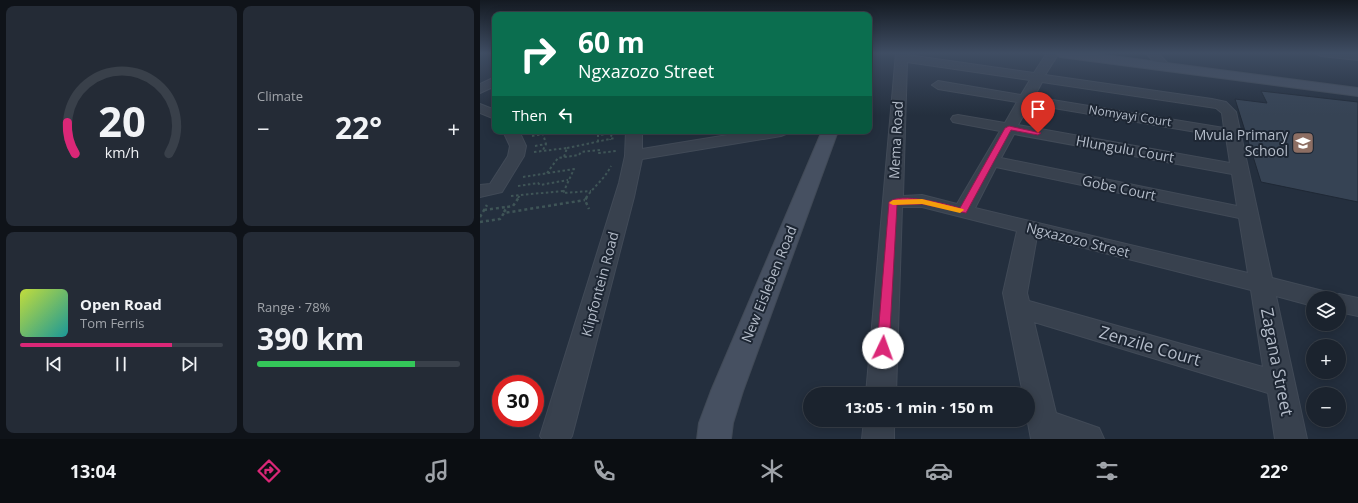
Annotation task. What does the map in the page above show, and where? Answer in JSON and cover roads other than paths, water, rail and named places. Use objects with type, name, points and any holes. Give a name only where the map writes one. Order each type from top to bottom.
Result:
[{"type":"street","name":"Mema Road","points":[[880,387],[900,73]]},
{"type":"street","name":"Zagana Street","points":[[1016,73],[1212,103],[1221,105],[1229,112],[1263,285],[1280,384],[1292,439]]},
{"type":"street","points":[[963,211],[1040,73]]},
{"type":"street","points":[[1215,73],[1358,92]]},
{"type":"street","points":[[480,89],[492,83]]},
{"type":"street","name":"Nomyayi Court","points":[[938,85],[1234,134]]},
{"type":"street","points":[[480,108],[492,114]]},
{"type":"street","name":"Hlungulu Court","points":[[958,118],[1240,170]]},
{"type":"street","points":[[496,189],[514,159],[518,146],[512,134]]},
{"type":"street","name":"Klipfontein Road","points":[[556,436],[593,314],[627,191],[621,157],[633,134]]},
{"type":"street","points":[[621,157],[763,134]]},
{"type":"street","name":"New Eisleben Road","points":[[714,439],[716,423],[725,396],[829,134]]},
{"type":"street","name":"Gobe Court","points":[[990,161],[1248,214]]},
{"type":"street","name":"Ngxazozo Street","points":[[893,202],[922,201],[1306,295]]},
{"type":"street","points":[[1028,227],[1015,293],[1020,308],[1045,431],[1088,439]]},
{"type":"street","points":[[1346,304],[1358,307]]},
{"type":"street","name":"Zenzile Court","points":[[1020,308],[1280,384]]},
{"type":"street","points":[[878,439],[879,427]]},
{"type":"place","name":"Mvula Primary School","points":[[1303,143]]}]
